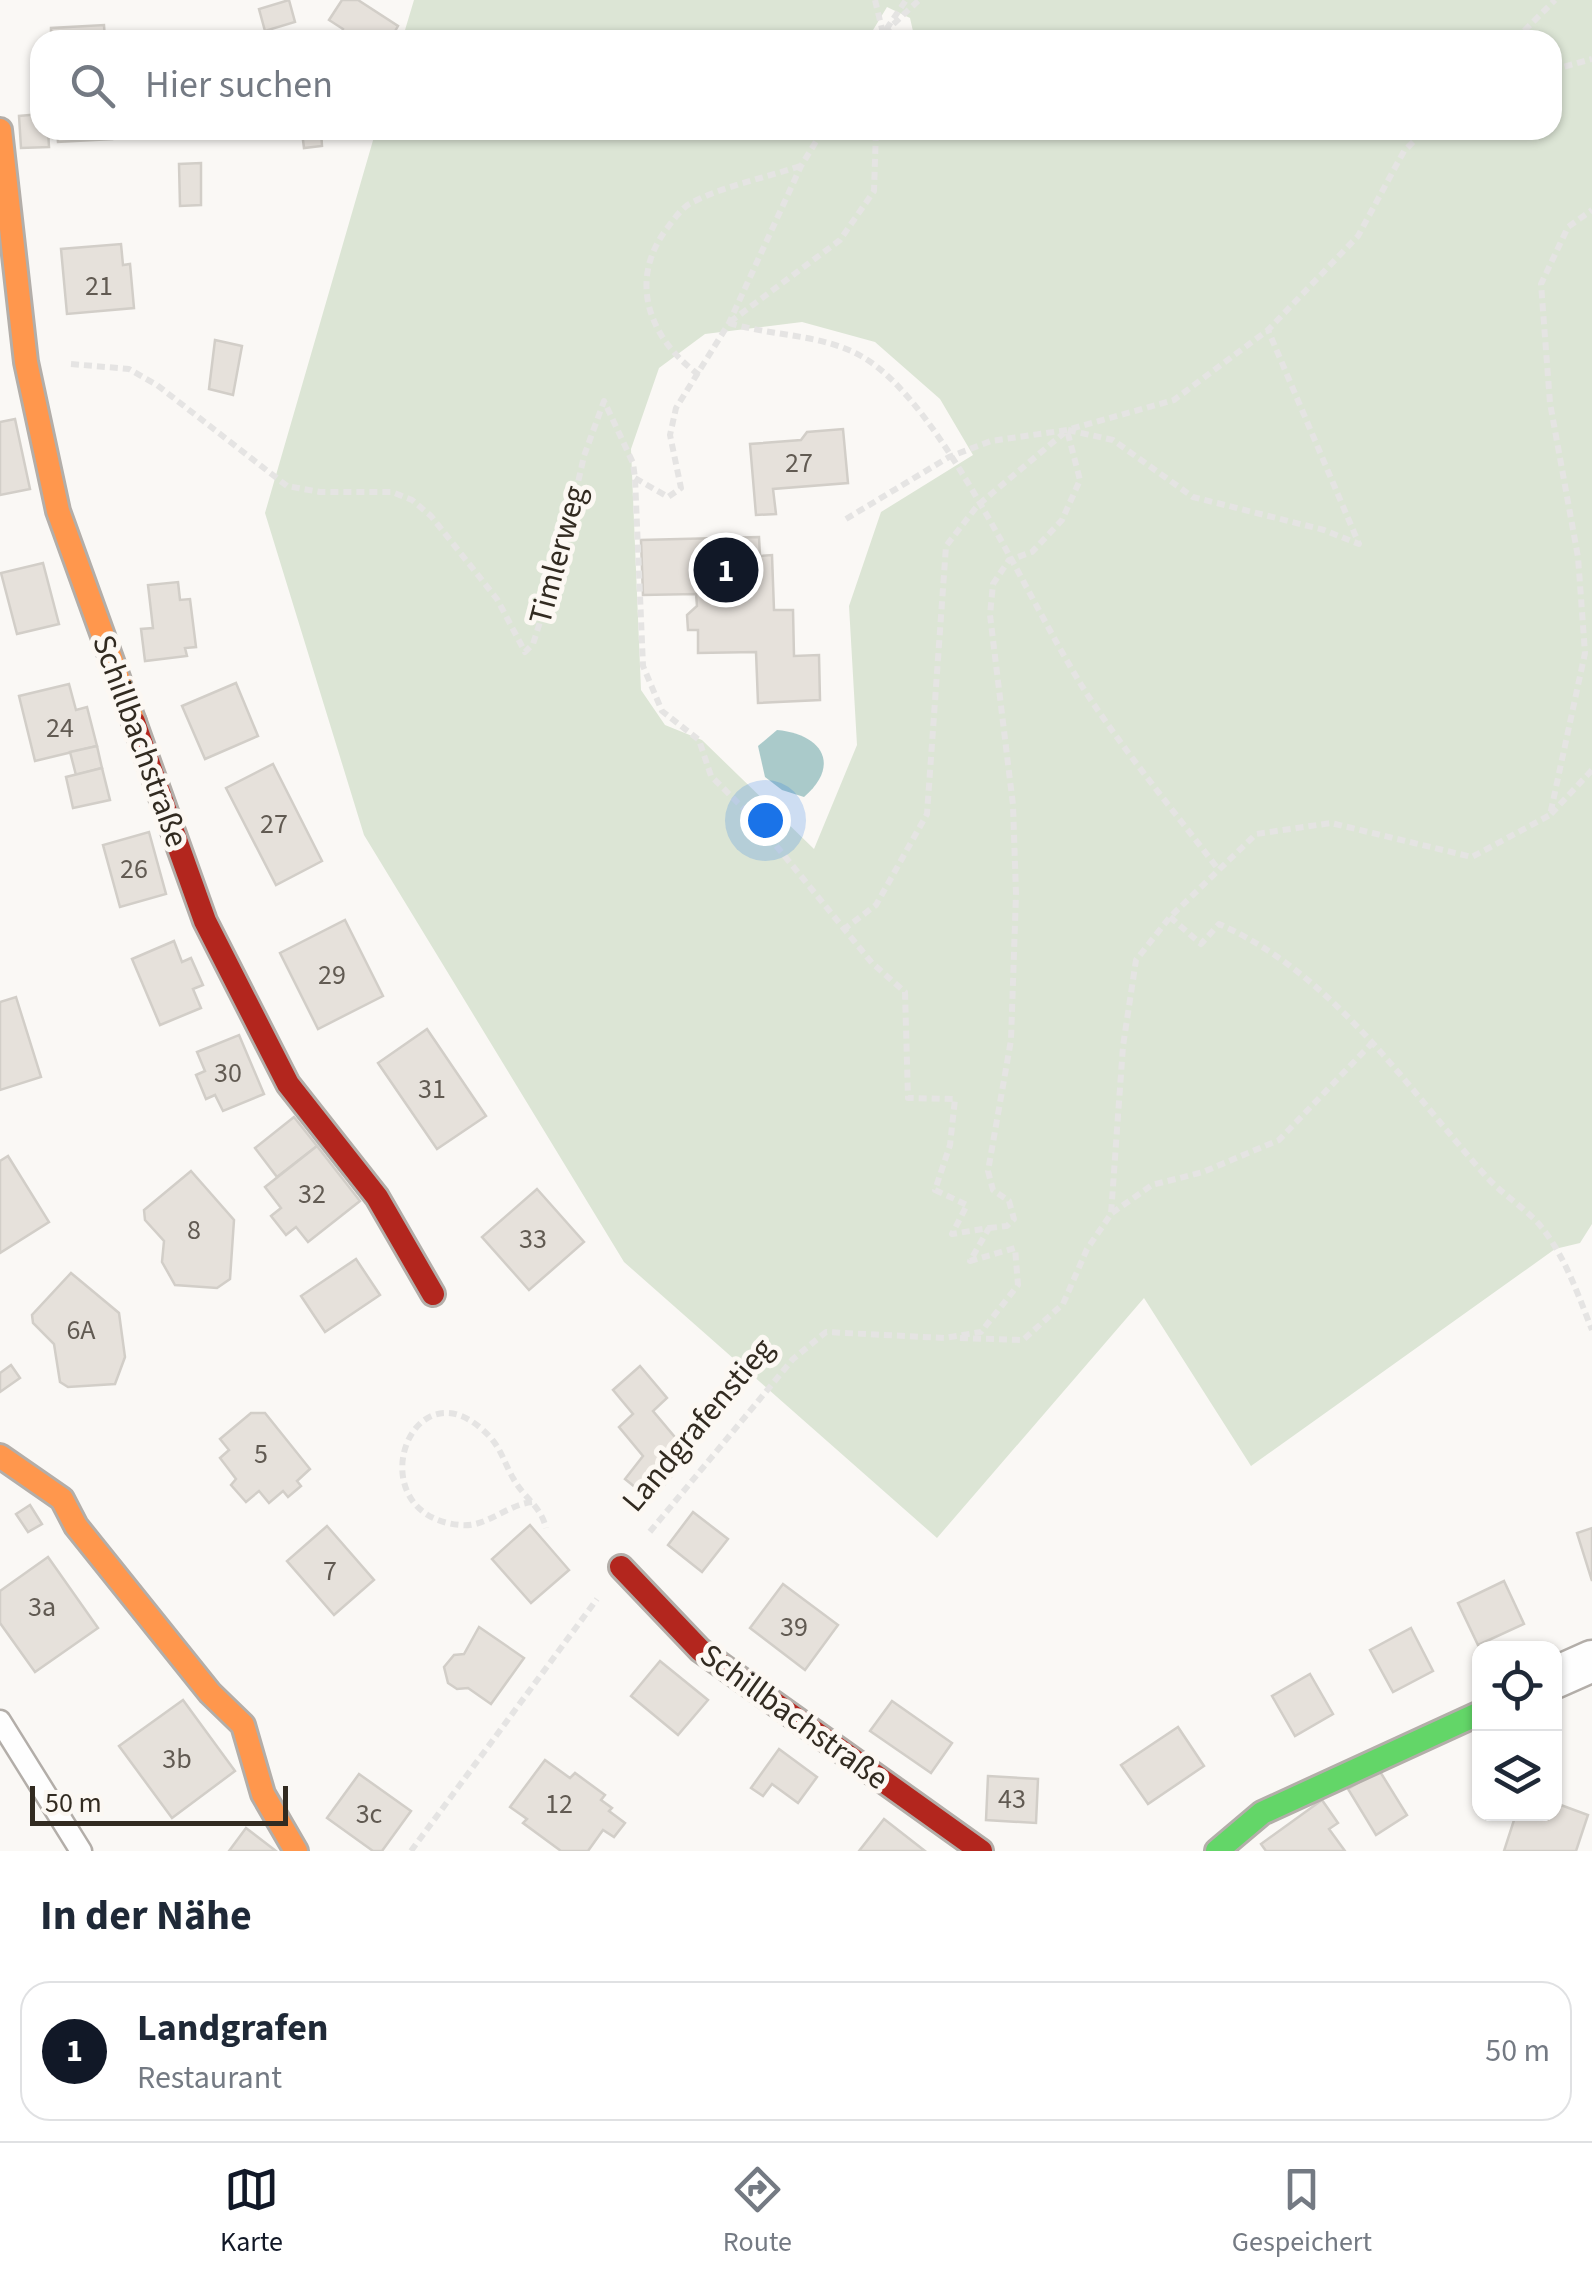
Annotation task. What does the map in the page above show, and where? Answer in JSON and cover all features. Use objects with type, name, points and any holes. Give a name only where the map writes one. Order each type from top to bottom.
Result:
[{"type":"street","name":"Schillbachstraße","points":[[0,130],[26,362],[58,511],[204,921],[288,1084],[377,1197],[433,1294]]},
{"type":"street","points":[[0,1456],[62,1499],[76,1526],[210,1693],[243,1725],[263,1794],[296,1851]]},
{"type":"street","name":"Schillbachstraße","points":[[621,1567],[700,1650],[980,1851]]},
{"type":"street","points":[[1562,1674],[1592,1661]]},
{"type":"street","points":[[1217,1851],[1262,1813],[1472,1717]]},
{"type":"lane","points":[[0,1721],[81,1851]]},
{"type":"path","points":[[875,0],[881,30]]},
{"type":"path","points":[[887,30],[906,0]]},
{"type":"path","points":[[890,30],[919,0]]},
{"type":"path","points":[[1525,30],[1555,0]]},
{"type":"path","points":[[1562,67],[1592,59]]},
{"type":"path","points":[[635,478],[668,497],[681,488],[670,436],[676,408],[729,323],[801,166],[817,140]]},
{"type":"path","points":[[729,323],[840,240],[874,191],[876,140]]},
{"type":"path","points":[[846,519],[949,457],[990,441],[1066,430],[1174,400],[1268,330],[1358,236],[1404,151],[1416,140]]},
{"type":"path","points":[[699,375],[676,358],[654,328],[646,300],[651,252],[688,203],[801,166]]},
{"type":"path","points":[[1550,815],[1585,653],[1578,557],[1550,402],[1541,284],[1568,226],[1592,210]]},
{"type":"path","points":[[729,323],[765,334],[811,340],[861,356],[912,400],[978,504],[1094,706],[1218,869]]},
{"type":"path","points":[[1066,430],[1113,440],[1193,497],[1324,530],[1359,544],[1268,330]]},
{"type":"path","name":"Timlerweg","points":[[26,362],[129,369],[158,385],[287,486],[320,492],[378,490],[412,500],[431,516],[497,599],[525,652],[534,644],[556,571],[600,402],[607,404],[635,478]]},
{"type":"path","points":[[843,930],[876,905],[928,814],[946,546],[978,504],[1066,430]]},
{"type":"path","points":[[635,478],[643,666],[652,694],[662,711],[699,740],[711,776],[756,821],[843,930],[905,992],[908,1098],[955,1100],[950,1145],[935,1190],[967,1205],[952,1234],[1007,1226],[1014,1218],[1008,1201],[993,1190],[988,1171],[1011,1040],[1016,894],[1013,805],[990,615],[992,584],[1009,560],[1032,552],[1062,520],[1080,480],[1066,430]]},
{"type":"path","points":[[1110,1214],[1123,1046],[1136,960],[1170,917],[1218,869],[1256,834],[1331,824],[1472,856],[1550,815],[1592,770]]},
{"type":"path","points":[[1170,917],[1201,944],[1219,924],[1261,943],[1318,986],[1490,1181],[1546,1231],[1574,1282],[1592,1330]]},
{"type":"path","points":[[944,1338],[1022,1340],[1063,1304],[1087,1249],[1110,1214],[1152,1185],[1204,1172],[1279,1140],[1372,1043]]},
{"type":"path","name":"Landgrafenstieg","points":[[411,1851],[621,1567],[793,1358],[826,1332],[944,1338],[981,1332],[1018,1285],[1015,1248],[970,1261],[988,1228]]},
{"type":"path","points":[[532,1502],[510,1506],[474,1524],[446,1522],[411,1495],[400,1464],[404,1443],[420,1423],[431,1418],[464,1419],[488,1436],[532,1502],[546,1528]]},
{"type":"green space","points":[[414,0],[1592,0],[1592,1224],[1580,1243],[1555,1249],[1251,1466],[1144,1298],[937,1538],[624,1262],[364,835],[265,513],[373,140],[1562,140],[1562,30],[913,30],[910,18],[887,7],[873,30],[405,30]],"holes":[[[802,322],[875,342],[940,399],[973,455],[881,512],[849,606],[857,745],[814,849],[702,740],[665,725],[641,690],[631,449],[659,368],[705,334]]]},
{"type":"water","points":[[777,730],[805,738],[821,753],[822,773],[804,797],[782,790],[765,777],[758,746]]},
{"type":"building","points":[[289,0],[295,22],[265,30],[259,9]]},
{"type":"building","points":[[342,0],[358,0],[398,26],[396,30],[343,30],[329,20]]},
{"type":"building","points":[[104,25],[104,30],[51,30]]},
{"type":"building","points":[[30,115],[30,140],[49,140],[49,147],[21,148],[19,116]]},
{"type":"building","points":[[303,140],[322,140],[322,146],[304,148]]},
{"type":"building","points":[[201,163],[201,205],[180,206],[179,164]]},
{"type":"building","points":[[121,244],[123,265],[130,264],[134,308],[67,314],[61,249]]},
{"type":"building","points":[[215,340],[242,346],[233,395],[209,389]]},
{"type":"building","points":[[15,419],[30,489],[0,495],[0,422]]},
{"type":"building","points":[[843,429],[848,483],[773,489],[776,514],[756,515],[750,444],[801,440],[807,432]]},
{"type":"building","points":[[759,537],[760,556],[772,555],[774,610],[793,610],[794,656],[819,655],[820,700],[758,703],[756,652],[698,653],[698,630],[688,630],[687,615],[697,606],[696,594],[643,595],[641,540]]},
{"type":"building","points":[[43,563],[59,624],[17,634],[1,573]]},
{"type":"building","points":[[178,582],[180,600],[190,599],[196,647],[185,648],[187,656],[145,661],[141,629],[153,628],[148,585]]},
{"type":"building","points":[[236,683],[258,736],[205,759],[182,706]]},
{"type":"building","points":[[69,684],[76,710],[87,707],[97,746],[35,761],[19,696]]},
{"type":"building","points":[[97,746],[102,768],[76,775],[70,752]]},
{"type":"building","points":[[273,764],[322,861],[276,885],[226,788]]},
{"type":"building","points":[[102,768],[110,800],[73,808],[66,777]]},
{"type":"building","points":[[149,832],[166,894],[120,907],[103,845]]},
{"type":"building","points":[[345,920],[383,996],[318,1029],[280,953]]},
{"type":"building","points":[[174,941],[182,962],[191,958],[203,985],[193,989],[201,1008],[160,1025],[132,959]]},
{"type":"building","points":[[16,997],[41,1077],[0,1090],[0,1002]]},
{"type":"building","points":[[427,1029],[486,1116],[437,1149],[378,1063]]},
{"type":"building","points":[[239,1035],[264,1094],[223,1111],[215,1095],[206,1099],[196,1075],[205,1071],[197,1052]]},
{"type":"building","points":[[294,1117],[317,1146],[277,1177],[255,1148]]},
{"type":"building","points":[[317,1146],[360,1201],[308,1242],[296,1227],[286,1235],[271,1216],[281,1208],[265,1187]]},
{"type":"building","points":[[8,1156],[49,1222],[0,1253],[0,1161]]},
{"type":"building","points":[[191,1171],[234,1220],[230,1279],[217,1288],[175,1285],[162,1262],[164,1241],[145,1220],[144,1210]]},
{"type":"building","points":[[537,1189],[584,1242],[529,1290],[482,1237]]},
{"type":"building","points":[[356,1259],[380,1295],[325,1332],[301,1296]]},
{"type":"building","points":[[71,1273],[119,1313],[125,1357],[115,1384],[68,1387],[60,1382],[54,1344],[33,1323],[32,1315]]},
{"type":"building","points":[[11,1365],[20,1378],[0,1392],[0,1373]]},
{"type":"building","points":[[640,1366],[667,1398],[653,1411],[690,1455],[651,1500],[625,1479],[643,1456],[619,1427],[633,1414],[613,1390]]},
{"type":"building","points":[[251,1413],[265,1413],[310,1469],[297,1481],[301,1486],[288,1497],[283,1491],[269,1503],[259,1491],[246,1502],[231,1485],[236,1479],[220,1458],[229,1450],[220,1439]]},
{"type":"building","points":[[30,1505],[42,1524],[28,1532],[16,1514]]},
{"type":"building","points":[[693,1512],[728,1539],[702,1572],[668,1545]]},
{"type":"building","points":[[530,1525],[569,1570],[531,1603],[492,1559]]},
{"type":"building","points":[[327,1526],[374,1580],[334,1615],[287,1561]]},
{"type":"building","points":[[1592,1528],[1592,1581],[1577,1533]]},
{"type":"building","points":[[48,1557],[98,1628],[35,1672],[0,1623],[0,1591]]},
{"type":"building","points":[[1504,1581],[1524,1624],[1487,1641],[1476,1641],[1458,1603]]},
{"type":"building","points":[[783,1584],[838,1625],[805,1670],[750,1628]]},
{"type":"building","points":[[479,1627],[524,1658],[491,1704],[468,1688],[457,1689],[448,1683],[444,1667],[454,1655],[464,1654]]},
{"type":"building","points":[[1411,1628],[1433,1671],[1393,1692],[1370,1650]]},
{"type":"building","points":[[660,1661],[708,1700],[678,1735],[631,1696]]},
{"type":"building","points":[[1310,1674],[1333,1714],[1295,1736],[1272,1696]]},
{"type":"building","points":[[183,1700],[235,1771],[172,1818],[119,1746]]},
{"type":"building","points":[[892,1701],[952,1743],[931,1773],[870,1731]]},
{"type":"building","points":[[1178,1727],[1204,1766],[1148,1804],[1121,1765]]},
{"type":"building","points":[[779,1749],[817,1777],[798,1803],[772,1784],[763,1796],[751,1788]]},
{"type":"building","points":[[545,1760],[570,1778],[575,1773],[605,1795],[601,1800],[625,1823],[614,1837],[603,1830],[588,1851],[561,1851],[523,1823],[527,1819],[510,1807]]},
{"type":"building","points":[[1379,1770],[1407,1815],[1376,1835],[1348,1789]]},
{"type":"building","points":[[359,1774],[411,1811],[382,1851],[373,1851],[327,1818]]},
{"type":"building","points":[[988,1776],[1038,1779],[1036,1823],[986,1820]]},
{"type":"building","points":[[1322,1800],[1338,1823],[1329,1829],[1345,1851],[1266,1851],[1261,1844]]},
{"type":"building","points":[[1562,1805],[1588,1815],[1576,1851],[1504,1851],[1514,1821],[1562,1821]]},
{"type":"building","points":[[884,1819],[925,1851],[859,1851]]},
{"type":"building","points":[[246,1828],[276,1851],[229,1851]]},
{"type":"traffic: fast","points":[[1217,1851],[1262,1813],[1472,1717]]},
{"type":"traffic: slow","points":[[0,130],[26,362],[58,511],[134,722]]},
{"type":"traffic: slow","points":[[0,1456],[62,1499],[76,1526],[210,1693],[243,1725],[263,1794],[296,1851]]},
{"type":"traffic: jam","points":[[134,722],[205,921],[288,1084],[377,1197],[433,1294]]},
{"type":"traffic: jam","points":[[621,1567],[700,1650],[981,1851]]},
{"type":"place","name":"Landgrafen","points":[[726,570]]}]
